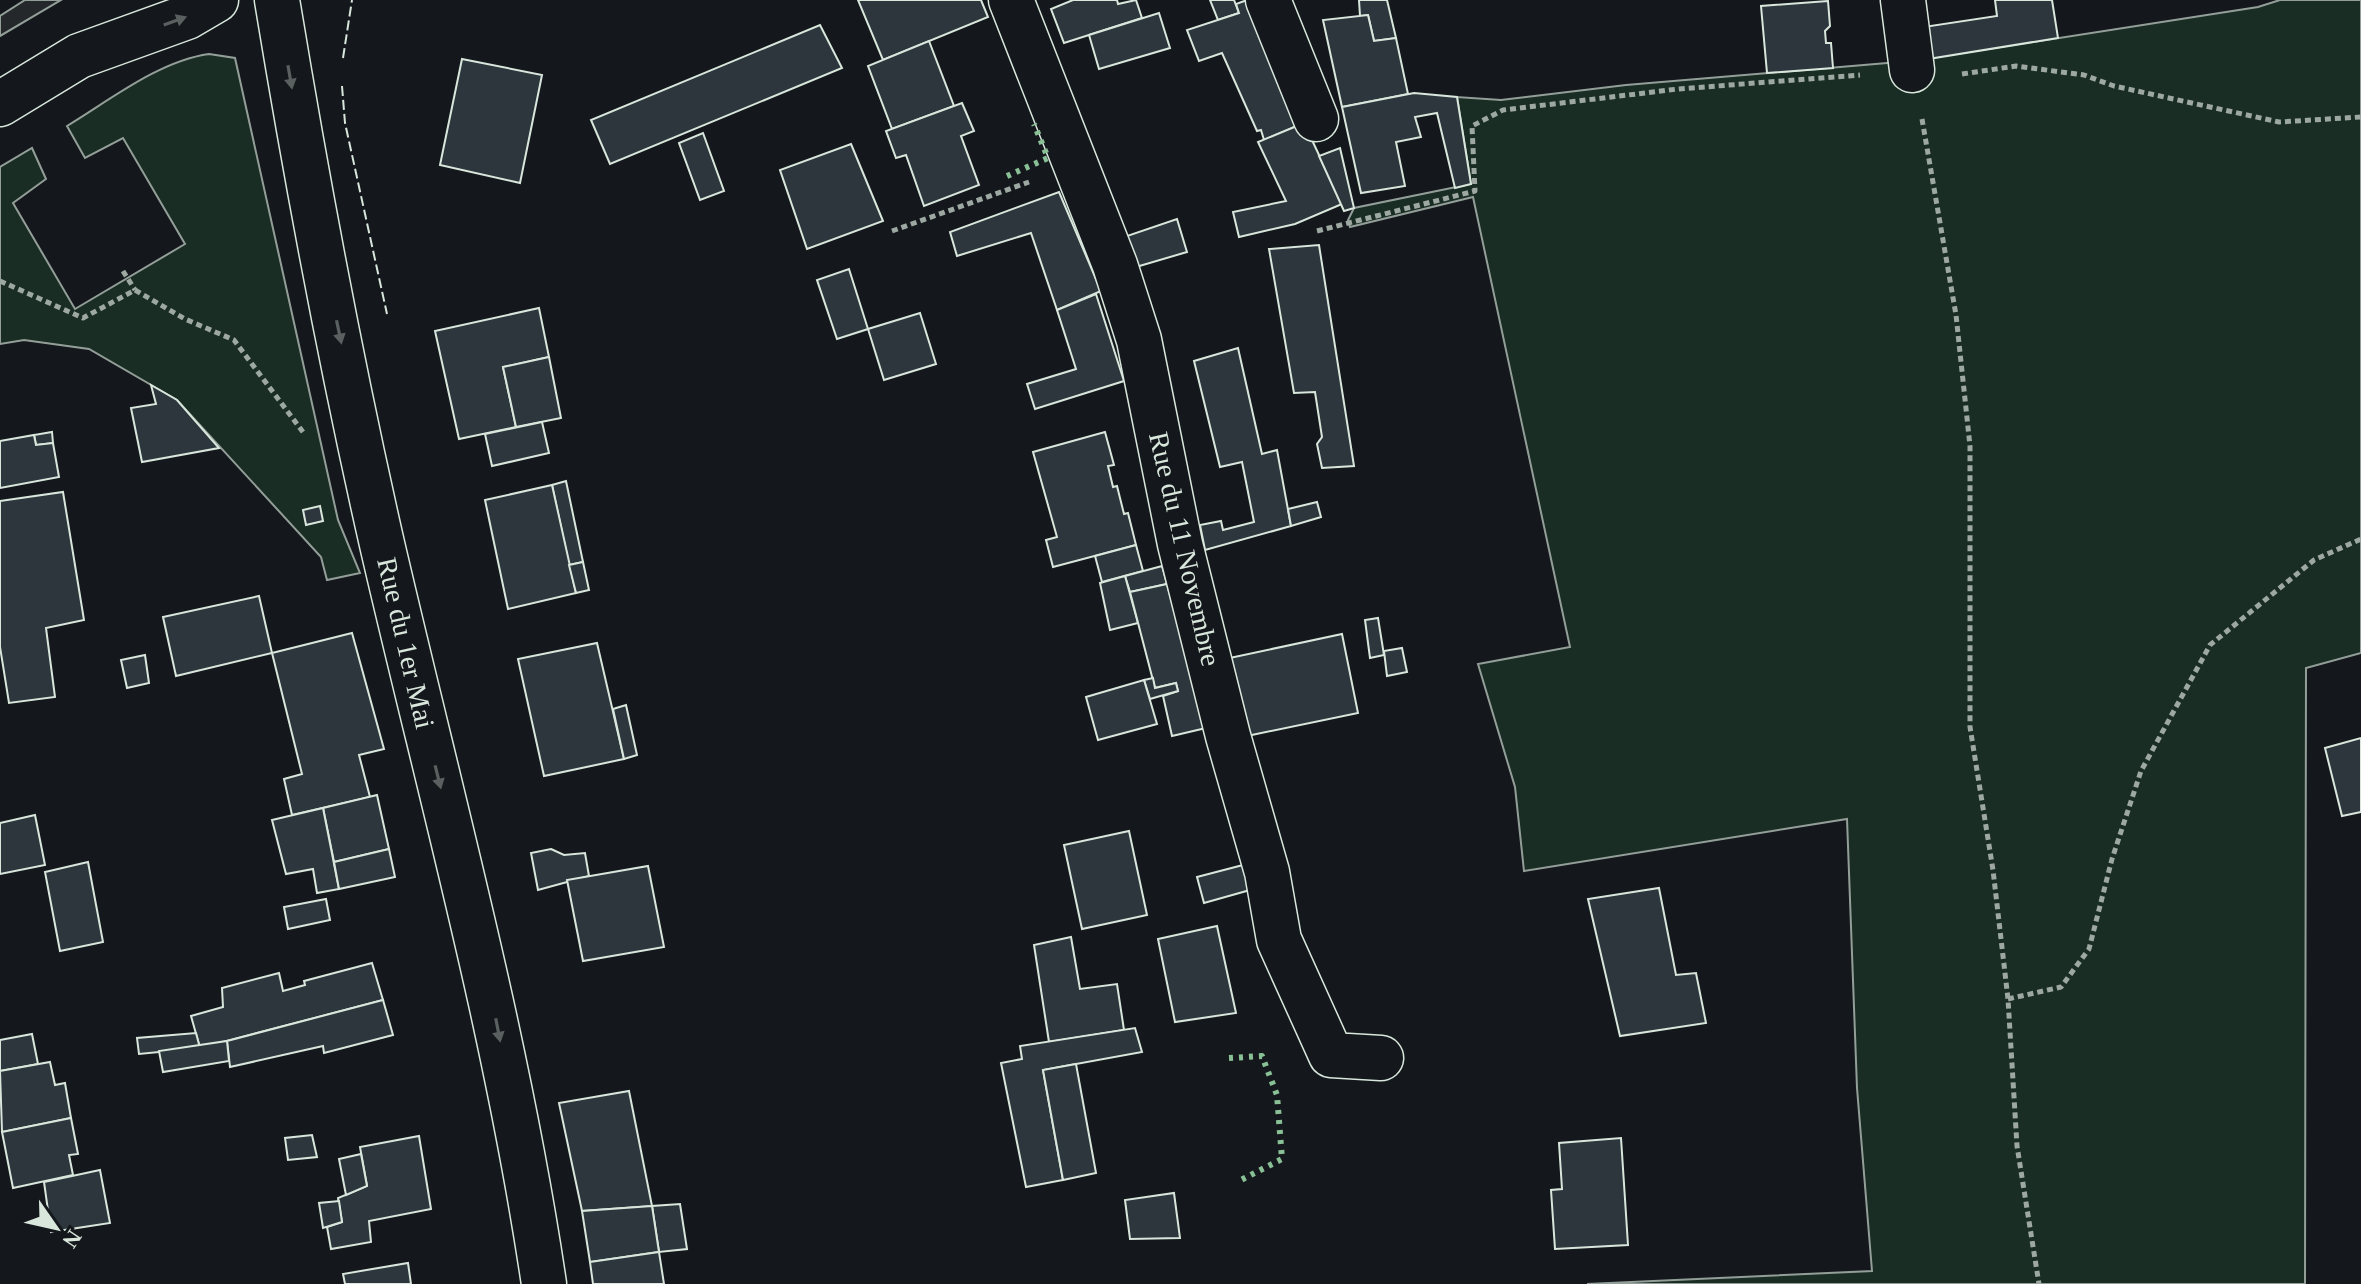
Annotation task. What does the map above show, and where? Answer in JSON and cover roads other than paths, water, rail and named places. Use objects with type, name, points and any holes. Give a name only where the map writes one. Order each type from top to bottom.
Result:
[{"type":"street","points":[[0,104],[79,56],[145,0]]},
{"type":"street","points":[[79,56],[187,17],[216,0]]},
{"type":"street","name":"Rue du 1er Mai","points":[[277,0],[321,247],[381,540],[492,998],[544,1284]]},
{"type":"street","name":"Rue du 11 Novembre","points":[[1011,0],[1115,265],[1139,340],[1180,544],[1228,736],[1267,872],[1279,940],[1331,1055],[1381,1058]]},
{"type":"street","points":[[1268,0],[1316,119]]},
{"type":"street","points":[[1903,0],[1913,78]]}]
